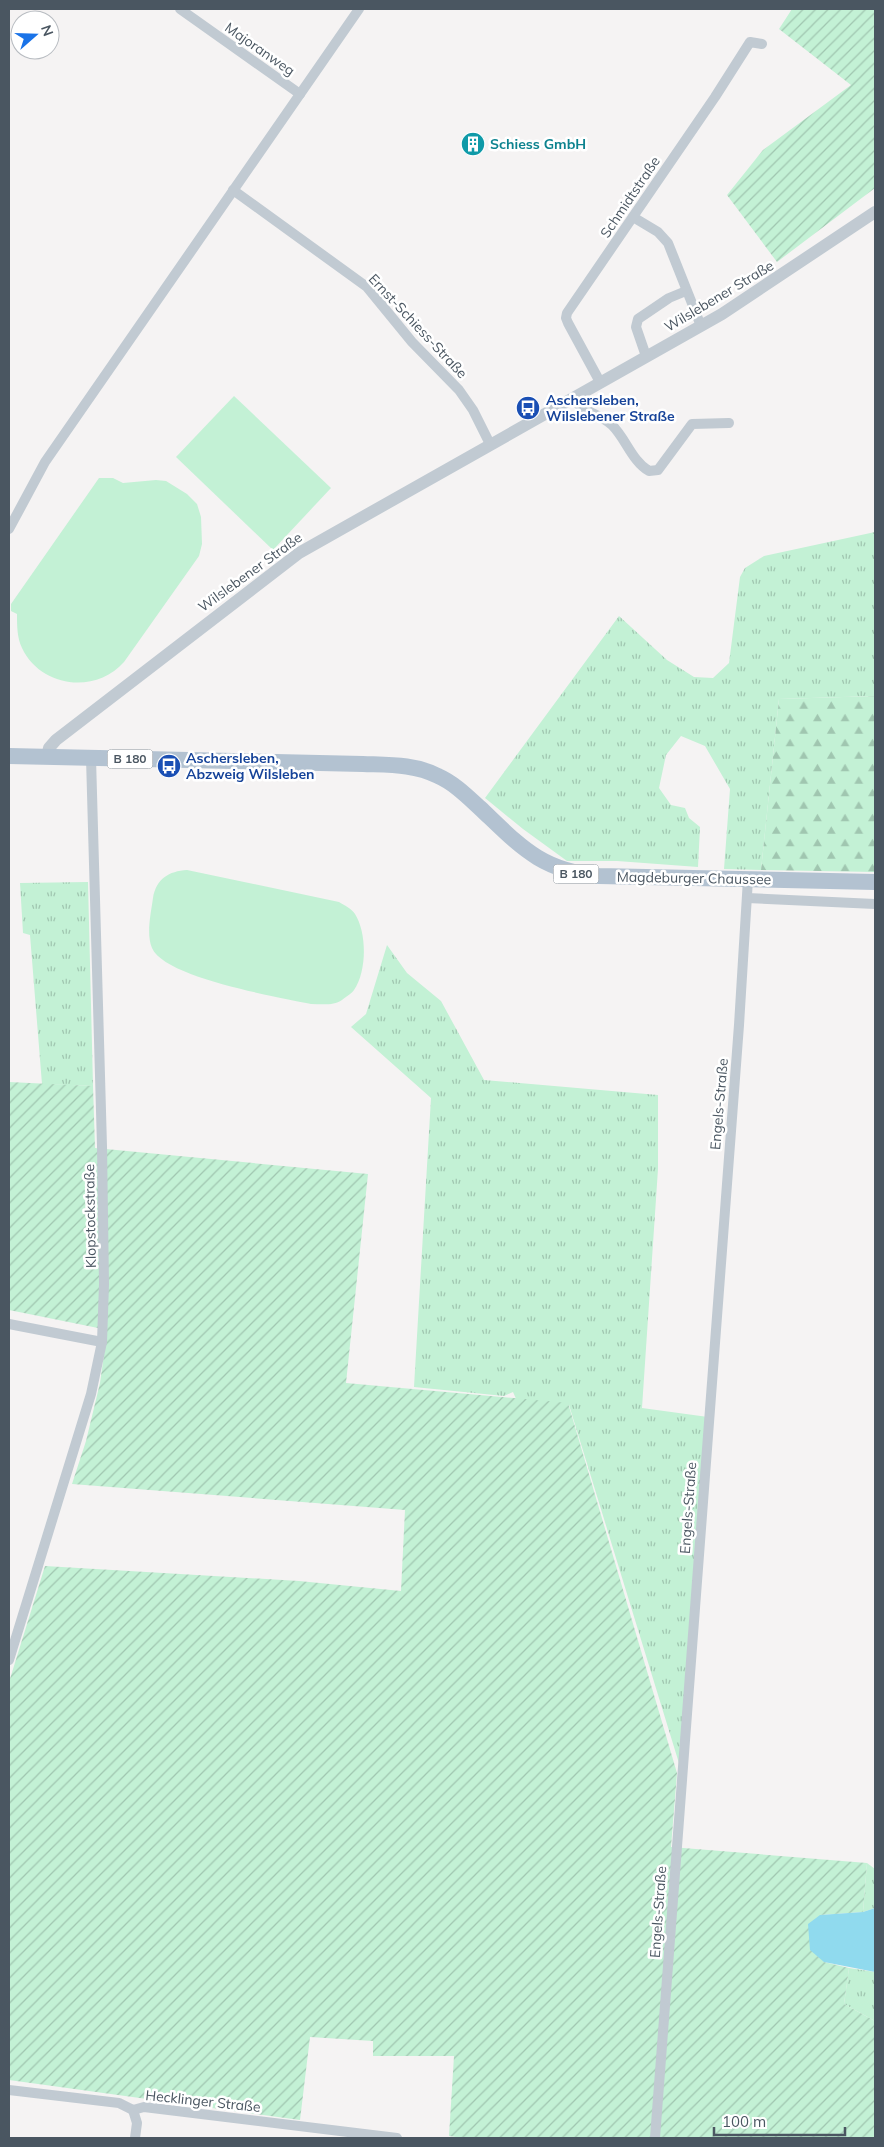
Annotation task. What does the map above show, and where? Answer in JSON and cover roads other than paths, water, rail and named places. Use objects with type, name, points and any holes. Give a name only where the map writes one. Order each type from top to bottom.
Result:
[{"type":"main road","name":"Magdeburger Chaussee","points":[[9,756],[411,767],[427,771],[447,780],[472,800],[522,847],[543,862],[566,872],[599,876],[875,882]]},
{"type":"street","name":"Majoranweg","points":[[180,9],[300,94]]},
{"type":"street","points":[[9,529],[45,462],[359,9]]},
{"type":"street","name":"Schmidtstraße","points":[[600,382],[566,318],[567,313],[715,97],[750,42],[762,44]]},
{"type":"street","name":"Ernst-Schiess-Straße","points":[[233,190],[368,287],[412,342],[459,390],[473,410],[490,444]]},
{"type":"street","name":"Wilslebener Straße","points":[[47,758],[49,748],[56,740],[276,569],[323,538],[752,296],[875,212]]},
{"type":"street","points":[[633,217],[658,232],[668,242],[686,291],[704,323]]},
{"type":"street","points":[[646,356],[636,327],[638,319],[669,298],[686,291]]},
{"type":"street","points":[[573,398],[582,408],[611,424],[637,461],[650,471],[658,470],[692,424],[729,422]]},
{"type":"street","name":"Klopstockstraße","points":[[10,1656],[91,1394],[102,1342],[104,1284],[102,1146],[91,758]]},
{"type":"street","name":"Engels-Straße","points":[[655,2138],[748,879]]},
{"type":"street","points":[[747,898],[875,904]]},
{"type":"street","points":[[9,1324],[102,1342]]},
{"type":"street","name":"Hecklinger Straße","points":[[9,2090],[119,2103],[133,2110],[144,2107],[396,2138]]},
{"type":"street","points":[[133,2110],[137,2123],[135,2138]]},
{"type":"water","points":[[875,1908],[875,1972],[824,1962],[810,1950],[808,1924],[820,1915],[863,1912]]},
{"type":"place","name":"Schiess GmbH","points":[[473,144]]},
{"type":"place","name":"Aschersleben, Wilslebener Straße","points":[[528,408]]},
{"type":"place","name":"Aschersleben, Abzweig Wilsleben","points":[[169,766]]}]
